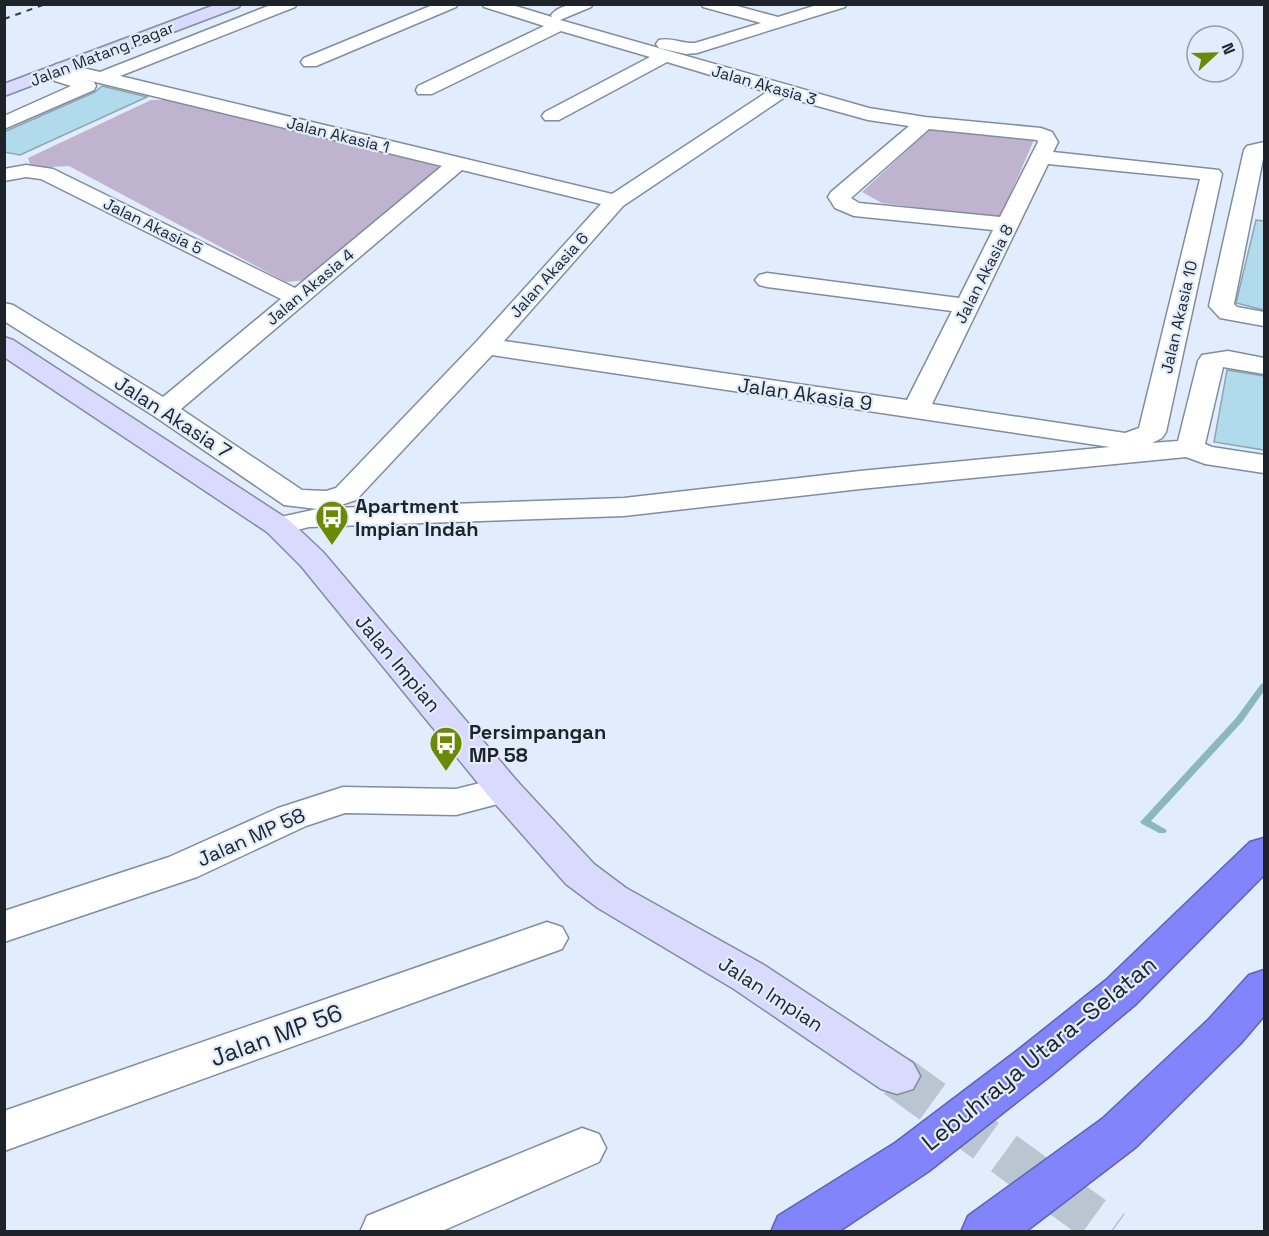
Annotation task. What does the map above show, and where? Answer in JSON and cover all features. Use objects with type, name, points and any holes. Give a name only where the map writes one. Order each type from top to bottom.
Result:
[{"type":"highway","name":"Lebuhraya Utara–Selatan","points":[[796,1232],[912,1157],[1034,1063],[1121,992],[1264,852]]},
{"type":"highway","points":[[986,1232],[1119,1133],[1225,1031],[1264,987]]},
{"type":"street","name":"Jalan Matang Pagar","points":[[4,91],[233,4]]},
{"type":"street","points":[[102,77],[289,4]]},
{"type":"street","points":[[310,62],[450,4]]},
{"type":"street","name":"Jalan Akasia 3","points":[[490,4],[559,20],[666,56],[868,114],[925,123],[1034,132],[1043,147],[1212,174]]},
{"type":"street","points":[[519,4],[559,20],[690,49],[839,4]]},
{"type":"street","points":[[425,90],[585,4]]},
{"type":"street","points":[[709,4],[780,23]]},
{"type":"street","points":[[552,116],[666,56]]},
{"type":"street","name":"Jalan Akasia 1","points":[[55,70],[102,77],[615,201]]},
{"type":"street","points":[[4,123],[87,86],[55,70]]},
{"type":"street","name":"Jalan Akasia 6","points":[[346,494],[486,346],[615,201],[782,91]]},
{"type":"street","points":[[925,123],[839,197],[843,203],[854,209],[1008,225]]},
{"type":"street","name":"Jalan Akasia 8","points":[[916,410],[1008,225],[1043,147]]},
{"type":"street","points":[[1264,148],[1254,150],[1248,190],[1230,254],[1221,306],[1229,313],[1264,318]]},
{"type":"street","name":"Jalan Akasia 4","points":[[164,410],[457,164]]},
{"type":"street","name":"Jalan Akasia 5","points":[[4,175],[26,171],[46,173],[297,298]]},
{"type":"street","name":"Jalan Akasia 10","points":[[1125,441],[1141,438],[1152,432],[1212,174]]},
{"type":"street","points":[[767,280],[968,306]]},
{"type":"street","name":"Jalan Akasia 7","points":[[4,310],[164,410],[295,499],[329,500],[346,494]]},
{"type":"street","name":"Jalan Impian","points":[[4,345],[278,526],[312,559],[504,790],[580,874],[604,892],[749,977],[897,1076]]},
{"type":"street","name":"Jalan Akasia 9","points":[[486,346],[1125,441]]},
{"type":"street","points":[[1190,448],[1211,361],[1228,359],[1264,366]]},
{"type":"street","points":[[278,526],[308,518],[624,507],[860,480],[1190,448],[1205,455],[1264,464]]},
{"type":"street","name":"Jalan MP 58","points":[[4,927],[183,867],[292,817],[344,800],[456,802],[504,790]]},
{"type":"street","name":"Jalan MP 56","points":[[4,1131],[547,938]]},
{"type":"street","points":[[385,1232],[582,1148]]},
{"type":"shaded area","points":[[151,100],[171,100],[437,162],[438,170],[308,280],[286,282],[69,166],[31,168],[28,158]]},
{"type":"shaded area","points":[[931,128],[1034,140],[1000,218],[882,203],[862,192]]},
{"type":"building","points":[[102,86],[147,97],[20,155],[4,152],[4,132],[95,92]]},
{"type":"building","points":[[1256,220],[1264,221],[1264,310],[1236,303]]},
{"type":"building","points":[[1227,370],[1264,376],[1264,450],[1214,442]]},
{"type":"waterway","points":[[1162,831],[1145,822],[1239,720],[1264,686]]},
{"type":"tunnel","points":[[897,1076],[1112,1232]]},
{"type":"railway","points":[[4,19],[46,4]]},
{"type":"place","name":"Apartment Impian Indah","points":[[332,546]]},
{"type":"place","name":"Persimpangan MP 58","points":[[446,772]]}]
